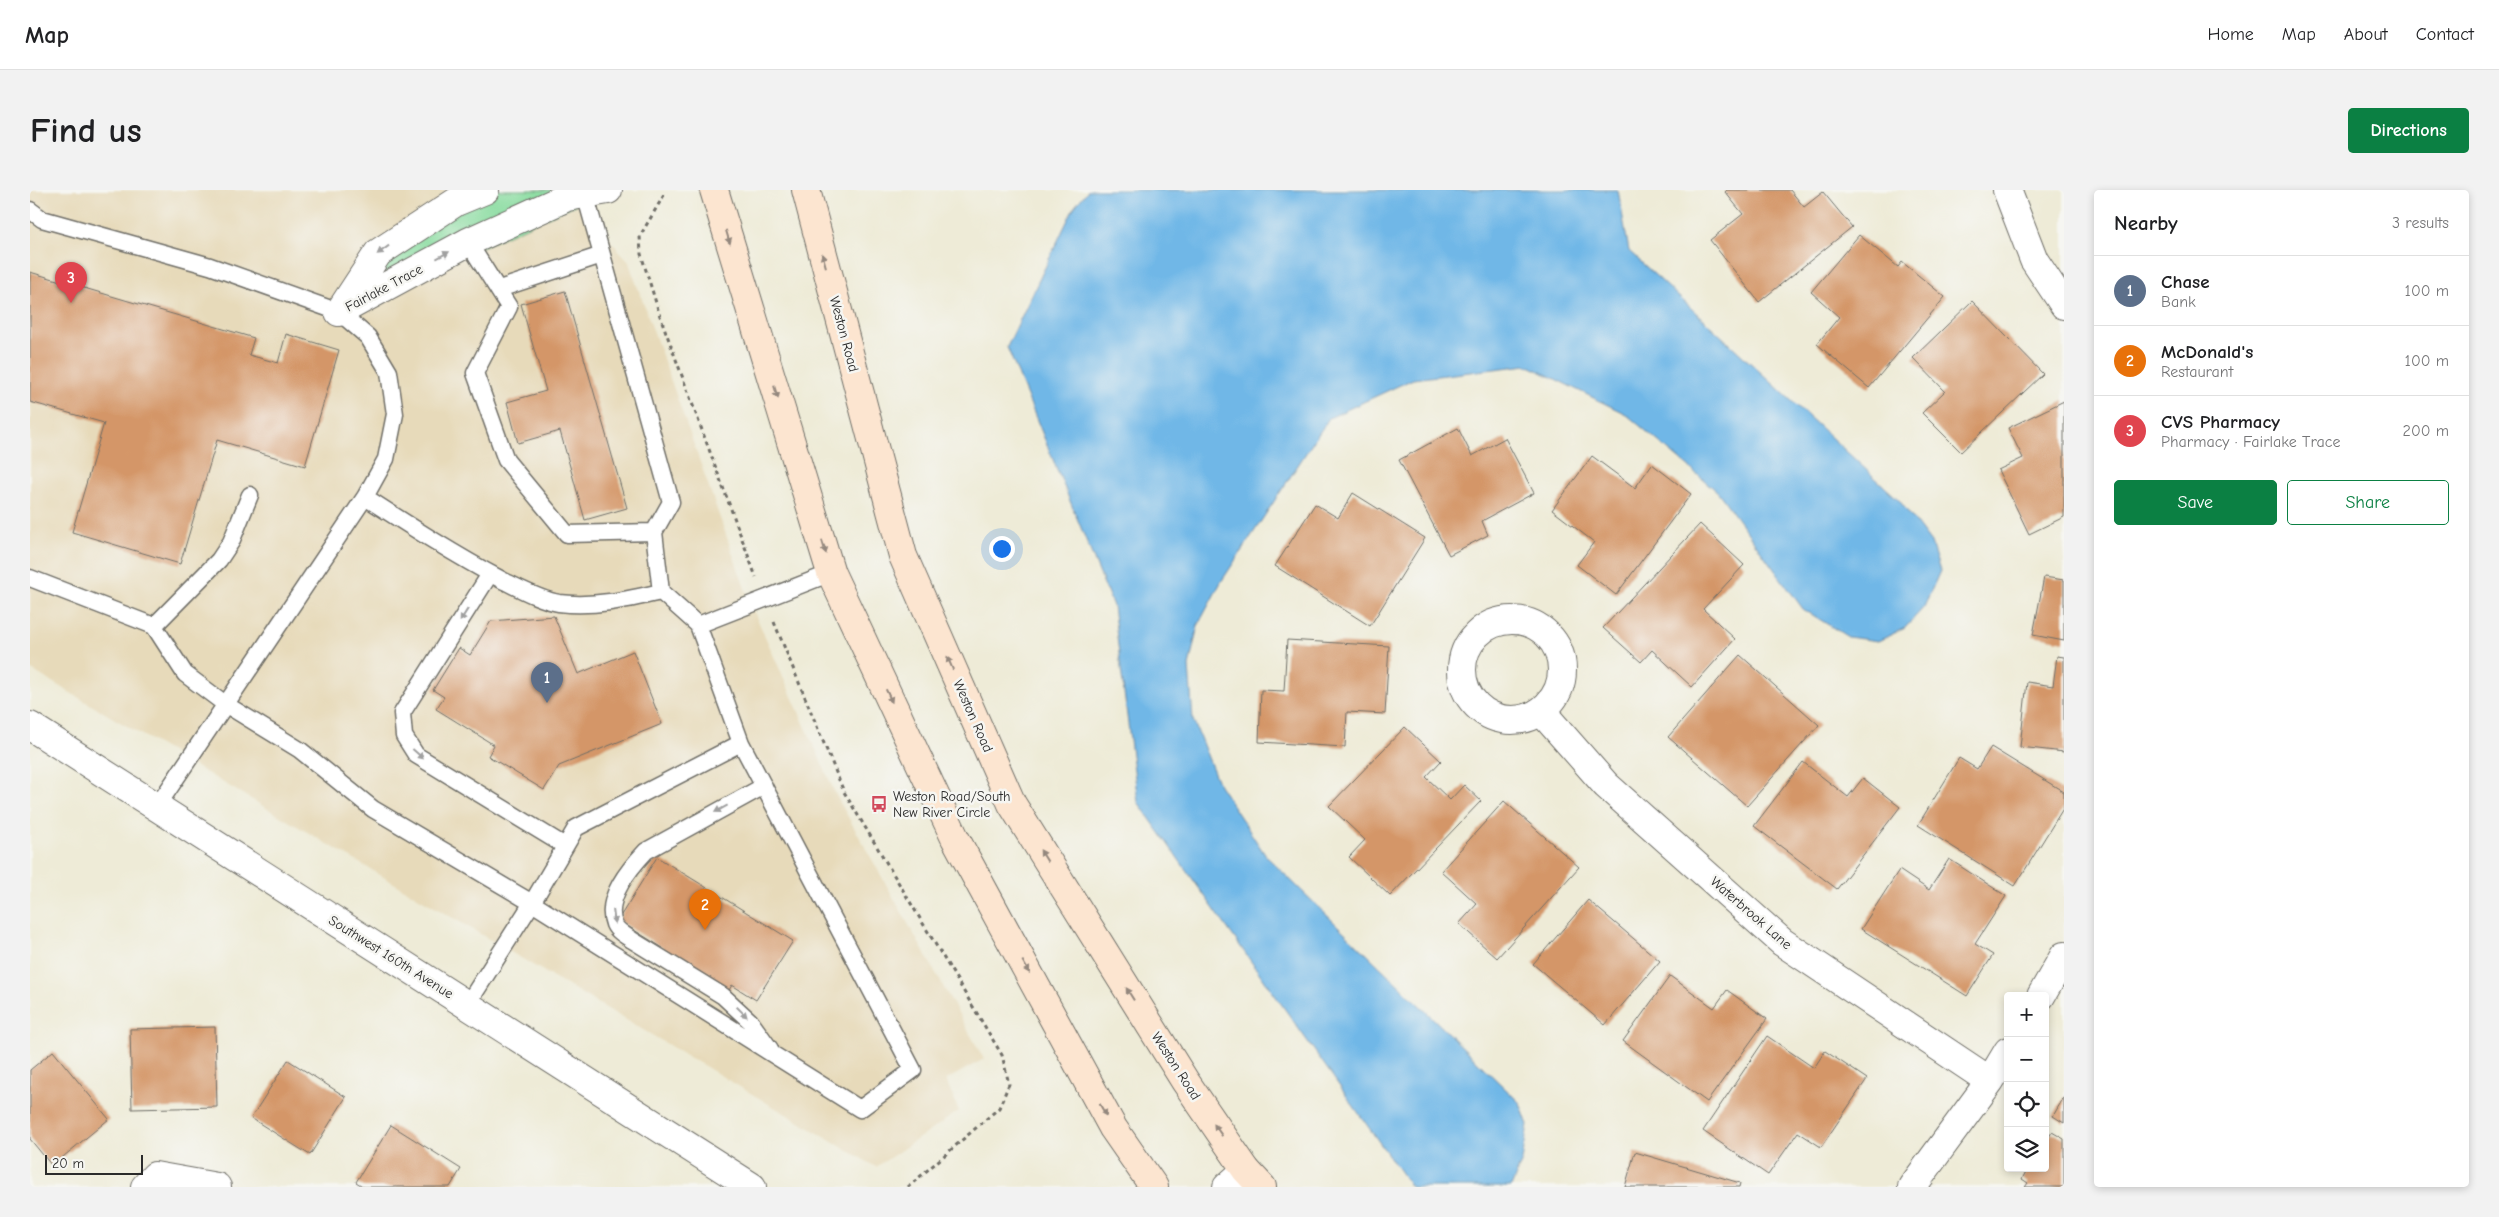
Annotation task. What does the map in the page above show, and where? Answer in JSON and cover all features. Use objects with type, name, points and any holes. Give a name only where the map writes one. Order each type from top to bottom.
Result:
[{"type":"main road","points":[[714,190],[831,573],[955,838],[1113,1128],[1154,1187]]},
{"type":"main road","name":"Weston Road","points":[[806,190],[903,556],[1012,804],[1185,1081],[1245,1181]]},
{"type":"street","name":"Fairlake Trace","points":[[339,312],[378,253],[451,196],[485,190]]},
{"type":"street","points":[[2007,190],[2034,260],[2064,305]]},
{"type":"street","name":"Fairlake Trace","points":[[339,312],[468,242],[567,197],[596,192]]},
{"type":"street","points":[[451,196],[468,242]]},
{"type":"street","name":"Waterbrook Lane","points":[[1541,711],[1606,785],[1782,942],[1990,1081]]},
{"type":"street","name":"Southwest 160th Avenue","points":[[30,726],[752,1187]]},
{"type":"street","points":[[2043,992],[2064,956]]},
{"type":"street","points":[[1912,1187],[1990,1081],[2004,1058]]},
{"type":"street","points":[[145,1187],[155,1176],[217,1187]]},
{"type":"lane","points":[[30,578],[154,626],[185,674],[225,704],[300,750],[373,809],[532,904],[860,1109],[913,1070],[741,743],[698,625],[661,592],[654,532],[671,502],[602,256],[596,192]]},
{"type":"lane","points":[[30,210],[42,219],[210,266],[339,312],[368,337],[389,372],[395,414],[386,459],[365,498],[156,808]]},
{"type":"lane","points":[[468,242],[509,307],[475,373],[506,460],[567,534],[654,532]]},
{"type":"lane","points":[[499,289],[602,256]]},
{"type":"lane","points":[[154,626],[219,560],[231,542],[250,495]]},
{"type":"lane","points":[[365,498],[436,543],[490,574],[522,590],[557,603],[603,604],[661,592]]},
{"type":"lane","points":[[698,625],[831,573]]},
{"type":"lane","points":[[490,574],[402,714],[404,736],[416,755],[565,846]]},
{"type":"lane","points":[[467,1005],[532,904],[576,828],[741,743]]},
{"type":"lane","points":[[764,786],[646,851],[632,865],[617,891],[613,915],[614,924],[632,940],[723,996],[739,1009],[773,1055]]},
{"type":"path","points":[[664,195],[640,236],[641,254],[660,316],[764,599],[844,792],[1002,1055],[1008,1084],[999,1108],[908,1187]]},
{"type":"shaded area","points":[[30,190],[476,190],[585,194],[593,222],[628,260],[751,605],[837,797],[984,1059],[946,1080],[959,1111],[876,1167],[30,669]]},
{"type":"green space","points":[[485,190],[608,190],[339,312],[378,253]]},
{"type":"water","points":[[1088,190],[1618,190],[1629,251],[1899,500],[1931,543],[1940,571],[1924,607],[1905,628],[1878,641],[1848,637],[1803,609],[1718,492],[1626,414],[1527,365],[1413,379],[1329,418],[1221,582],[1198,625],[1189,666],[1193,720],[1219,785],[1266,856],[1520,1103],[1528,1125],[1522,1161],[1511,1187],[1411,1187],[1138,802],[1113,606],[1007,347],[1073,209]]},
{"type":"building","points":[[1727,190],[1790,190],[1804,207],[1823,192],[1852,227],[1759,302],[1710,240],[1743,214],[1725,192]]},
{"type":"building","points":[[1859,235],[1898,267],[1902,262],[1945,297],[1869,388],[1817,344],[1839,317],[1811,292]]},
{"type":"building","points":[[30,272],[254,338],[249,355],[278,363],[286,334],[339,350],[305,466],[217,440],[180,564],[72,532],[104,423],[30,402]]},
{"type":"building","points":[[565,291],[627,508],[585,520],[560,431],[518,443],[507,402],[546,391],[521,304]]},
{"type":"building","points":[[1972,301],[2043,374],[1961,452],[1922,413],[1945,391],[1913,358]]},
{"type":"building","points":[[2064,401],[2064,517],[2029,534],[1998,470],[2023,458],[2008,428]]},
{"type":"building","points":[[1458,428],[1472,456],[1505,438],[1534,493],[1482,521],[1488,535],[1449,555],[1399,460]]},
{"type":"building","points":[[1592,456],[1635,488],[1652,464],[1691,494],[1616,595],[1577,565],[1594,542],[1552,510]]},
{"type":"building","points":[[1353,493],[1425,538],[1370,626],[1275,566],[1315,504],[1338,518]]},
{"type":"building","points":[[1700,524],[1744,565],[1703,609],[1735,639],[1692,687],[1652,650],[1641,662],[1603,628]]},
{"type":"building","points":[[2044,577],[2064,580],[2064,641],[2033,635]]},
{"type":"building","points":[[554,616],[578,674],[633,651],[662,724],[559,766],[544,790],[488,756],[494,745],[436,709],[444,697],[433,690],[459,648],[470,655],[491,621]]},
{"type":"building","points":[[1287,640],[1389,646],[1385,714],[1347,712],[1345,747],[1259,742],[1261,690],[1284,691]]},
{"type":"building","points":[[1740,655],[1819,725],[1747,806],[1668,737]]},
{"type":"building","points":[[2057,656],[2064,657],[2064,752],[2020,747],[2027,682],[2053,686]]},
{"type":"building","points":[[1405,727],[1441,761],[1426,777],[1450,800],[1464,785],[1481,801],[1390,896],[1349,857],[1365,840],[1329,806]]},
{"type":"building","points":[[1991,747],[2064,792],[2064,807],[2015,886],[1918,825],[1959,758],[1977,769]]},
{"type":"building","points":[[1803,762],[1848,797],[1863,778],[1900,807],[1837,889],[1754,826]]},
{"type":"building","points":[[1504,801],[1579,867],[1497,958],[1459,924],[1477,904],[1441,871]]},
{"type":"building","points":[[657,857],[793,941],[756,1000],[732,985],[728,992],[661,951],[663,948],[618,920]]},
{"type":"building","points":[[1949,859],[2006,896],[1975,944],[1993,955],[1967,996],[1861,929],[1899,870],[1929,890]]},
{"type":"building","points":[[1588,900],[1660,961],[1605,1025],[1533,964]]},
{"type":"building","points":[[1670,976],[1714,1008],[1727,990],[1767,1019],[1707,1102],[1623,1041]]},
{"type":"building","points":[[215,1027],[217,1107],[132,1109],[130,1029]]},
{"type":"building","points":[[1767,1036],[1814,1068],[1825,1051],[1867,1079],[1821,1147],[1798,1132],[1768,1175],[1703,1131]]},
{"type":"building","points":[[53,1051],[109,1119],[52,1166],[30,1139],[30,1070]]},
{"type":"building","points":[[288,1060],[346,1097],[310,1155],[251,1118]]},
{"type":"building","points":[[2064,1097],[2064,1123],[2053,1116]]},
{"type":"building","points":[[391,1125],[461,1169],[450,1187],[364,1187],[356,1182]]},
{"type":"building","points":[[2052,1132],[2064,1139],[2064,1187],[2025,1187],[2028,1183],[2022,1179],[2026,1172],[2049,1172],[2049,1137]]},
{"type":"building","points":[[1635,1152],[1740,1183],[1739,1187],[1625,1187]]},
{"type":"place","name":"CVS Pharmacy","points":[[71,303]]},
{"type":"place","name":"Chase","points":[[547,703]]},
{"type":"place","name":"Weston Road/South New River Circle","points":[[879,804]]},
{"type":"place","name":"McDonald's","points":[[705,930]]}]
